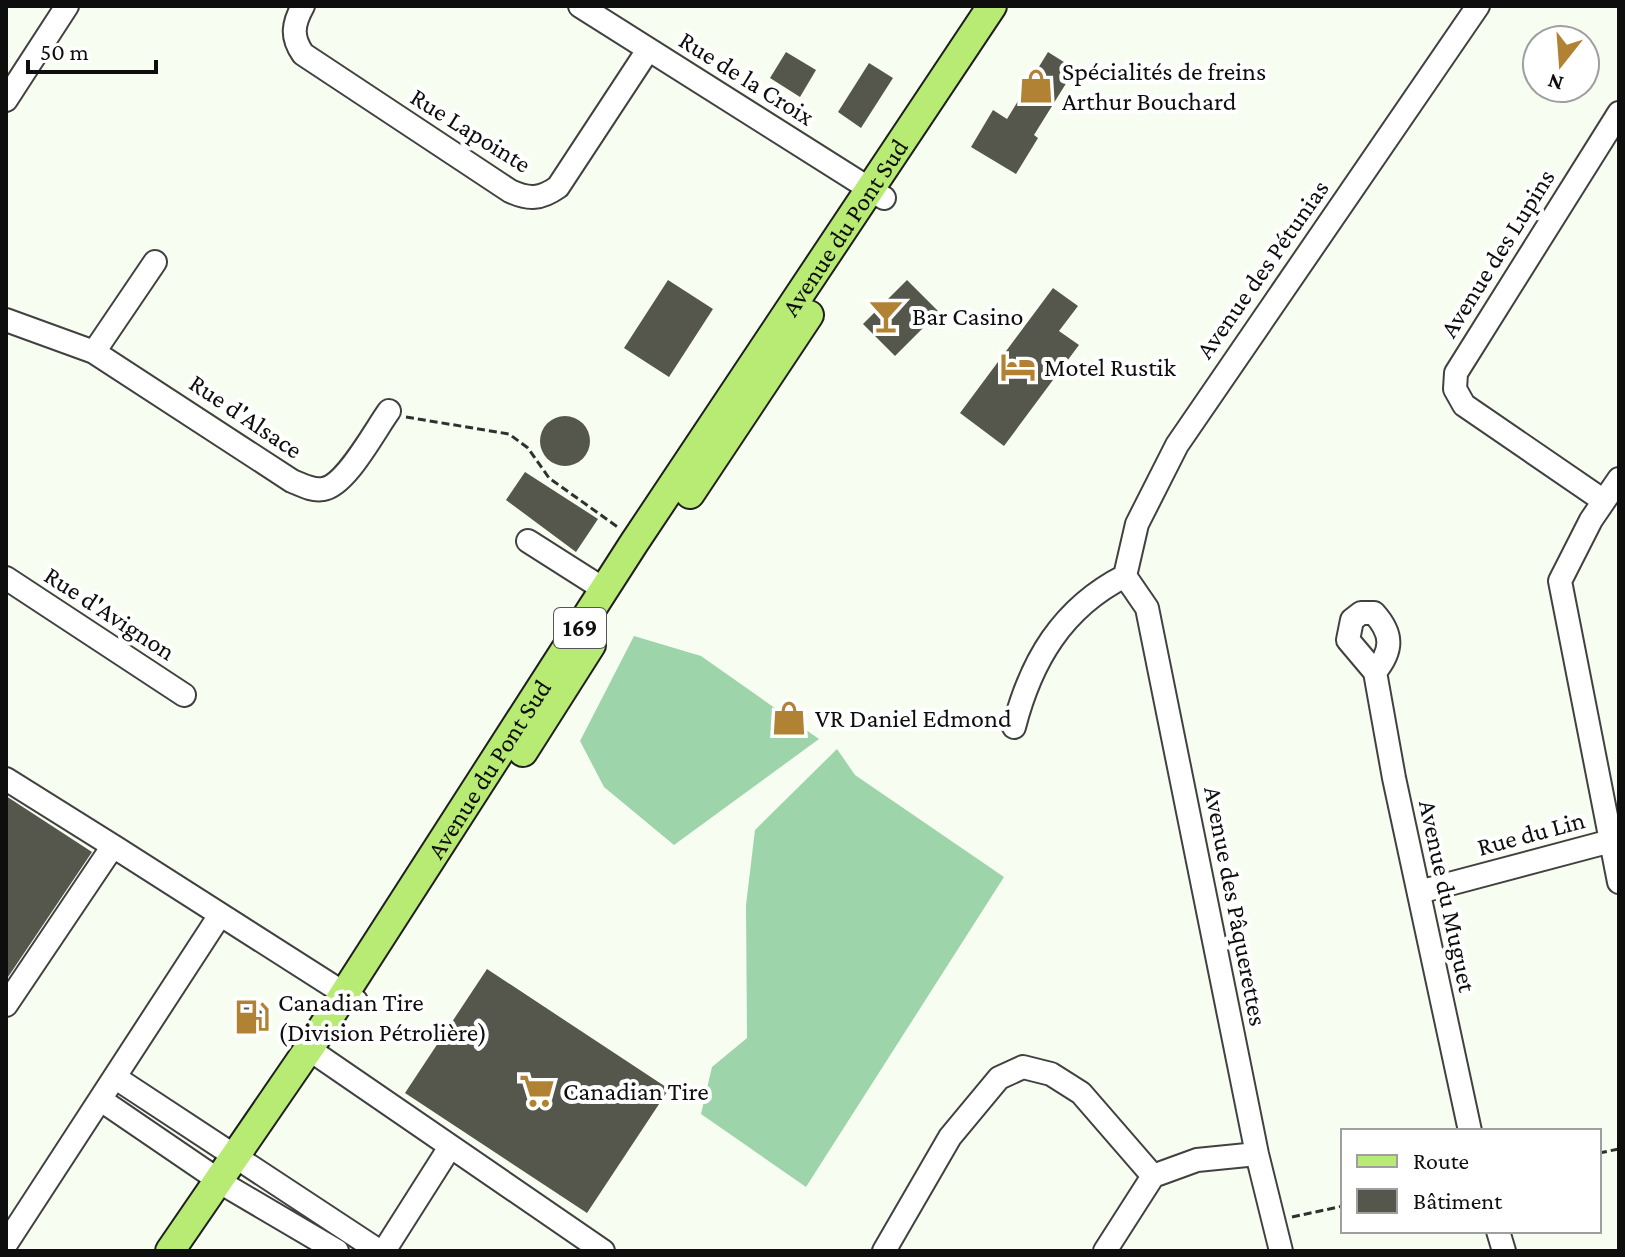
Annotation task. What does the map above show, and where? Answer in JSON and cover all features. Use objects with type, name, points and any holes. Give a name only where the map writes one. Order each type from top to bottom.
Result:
[{"type":"main road","name":"Avenue du Pont Sud","points":[[241,1159],[312,1044],[350,997],[773,372],[992,6]]},
{"type":"main road","name":"Avenue du Pont Sud","points":[[170,1251],[319,1056],[350,997],[605,590],[1009,6]]},
{"type":"main road","name":"Avenue du Pont Sud","points":[[188,1251],[223,1183]]},
{"type":"street","points":[[6,100],[67,6]]},
{"type":"street","name":"Rue Lapointe","points":[[303,6],[293,28],[303,54],[510,191],[528,198],[538,198],[558,187],[648,50]]},
{"type":"street","name":"Rue de la Croix","points":[[580,6],[878,193]]},
{"type":"street","name":"Avenue des Pétunias","points":[[1125,576],[1137,524],[1177,445],[1478,6]]},
{"type":"street","name":"Avenue des Lupins","points":[[1604,501],[1464,405],[1455,389],[1456,373],[1619,113]]},
{"type":"street","points":[[94,352],[155,262]]},
{"type":"street","name":"Rue d'Alsace","points":[[6,320],[94,352],[292,481],[309,488],[323,489],[342,479],[388,413]]},
{"type":"street","points":[[1619,479],[1560,581],[1619,882]]},
{"type":"street","points":[[528,541],[605,590]]},
{"type":"street","points":[[1014,727],[1032,670],[1050,638],[1077,607],[1125,576]]},
{"type":"street","name":"Avenue des Pâquerettes","points":[[1125,576],[1147,608],[1257,1154],[1281,1251]]},
{"type":"street","name":"Rue d'Avignon","points":[[6,578],[184,695]]},
{"type":"street","name":"Avenue du Muguet","points":[[1375,672],[1470,1129]]},
{"type":"street","points":[[6,779],[350,997]]},
{"type":"street","name":"Rue du Lin","points":[[1419,892],[1611,841]]},
{"type":"street","points":[[6,1005],[113,846]]},
{"type":"street","points":[[6,1244],[220,915]]},
{"type":"street","points":[[319,1056],[603,1251]]},
{"type":"street","points":[[884,1251],[950,1137],[999,1078],[1023,1067],[1051,1074],[1081,1093],[1153,1176]]},
{"type":"street","points":[[116,1078],[381,1251],[450,1147]]},
{"type":"street","points":[[101,1100],[223,1183],[337,1251]]},
{"type":"street","points":[[1105,1251],[1153,1176],[1197,1160],[1257,1154]]},
{"type":"path","points":[[388,413],[509,434],[528,448],[549,478],[628,535]]},
{"type":"path","points":[[1274,1220],[1341,1206]]},
{"type":"green space","points":[[634,636],[701,656],[819,739],[674,845],[604,787],[580,741]]},
{"type":"green space","points":[[837,749],[855,775],[1004,877],[806,1187],[701,1114],[712,1067],[747,1038],[746,905],[755,830]]},
{"type":"building","points":[[786,52],[816,70],[800,97],[770,78]]},
{"type":"building","points":[[1048,52],[1075,69],[1034,135],[1038,138],[1016,174],[971,147],[993,110],[1007,119]]},
{"type":"building","points":[[869,63],[893,78],[861,128],[838,112]]},
{"type":"building","points":[[668,280],[713,309],[669,377],[624,348]]},
{"type":"building","points":[[907,280],[939,312],[895,356],[863,324]]},
{"type":"building","points":[[1053,288],[1078,306],[1059,331],[1079,345],[1004,446],[960,413]]},
{"type":"building","points":[[565,416],[583,423],[590,441],[583,459],[565,466],[547,459],[540,441],[547,423]]},
{"type":"building","points":[[525,472],[598,519],[576,552],[506,500]]},
{"type":"building","points":[[6,796],[92,852],[6,980]]},
{"type":"building","name":"Canadian Tire","points":[[487,969],[669,1089],[587,1213],[405,1093]]},
{"type":"building","name":"Canadian Tire (Division Pétrolière)","points":[[245,1000],[270,1017],[260,1033],[234,1016]]},
{"type":"place","name":"Spécialités de freins Arthur Bouchard","points":[[1036,86]]},
{"type":"place","name":"Bar Casino","points":[[886,316]]},
{"type":"place","name":"Motel Rustik","points":[[1018,367]]},
{"type":"place","name":"VR Daniel Edmond","points":[[789,718]]},
{"type":"place","name":"Canadian Tire (Division Pétrolière)","points":[[252,1017]]},
{"type":"place","name":"Canadian Tire","points":[[537,1091]]}]
